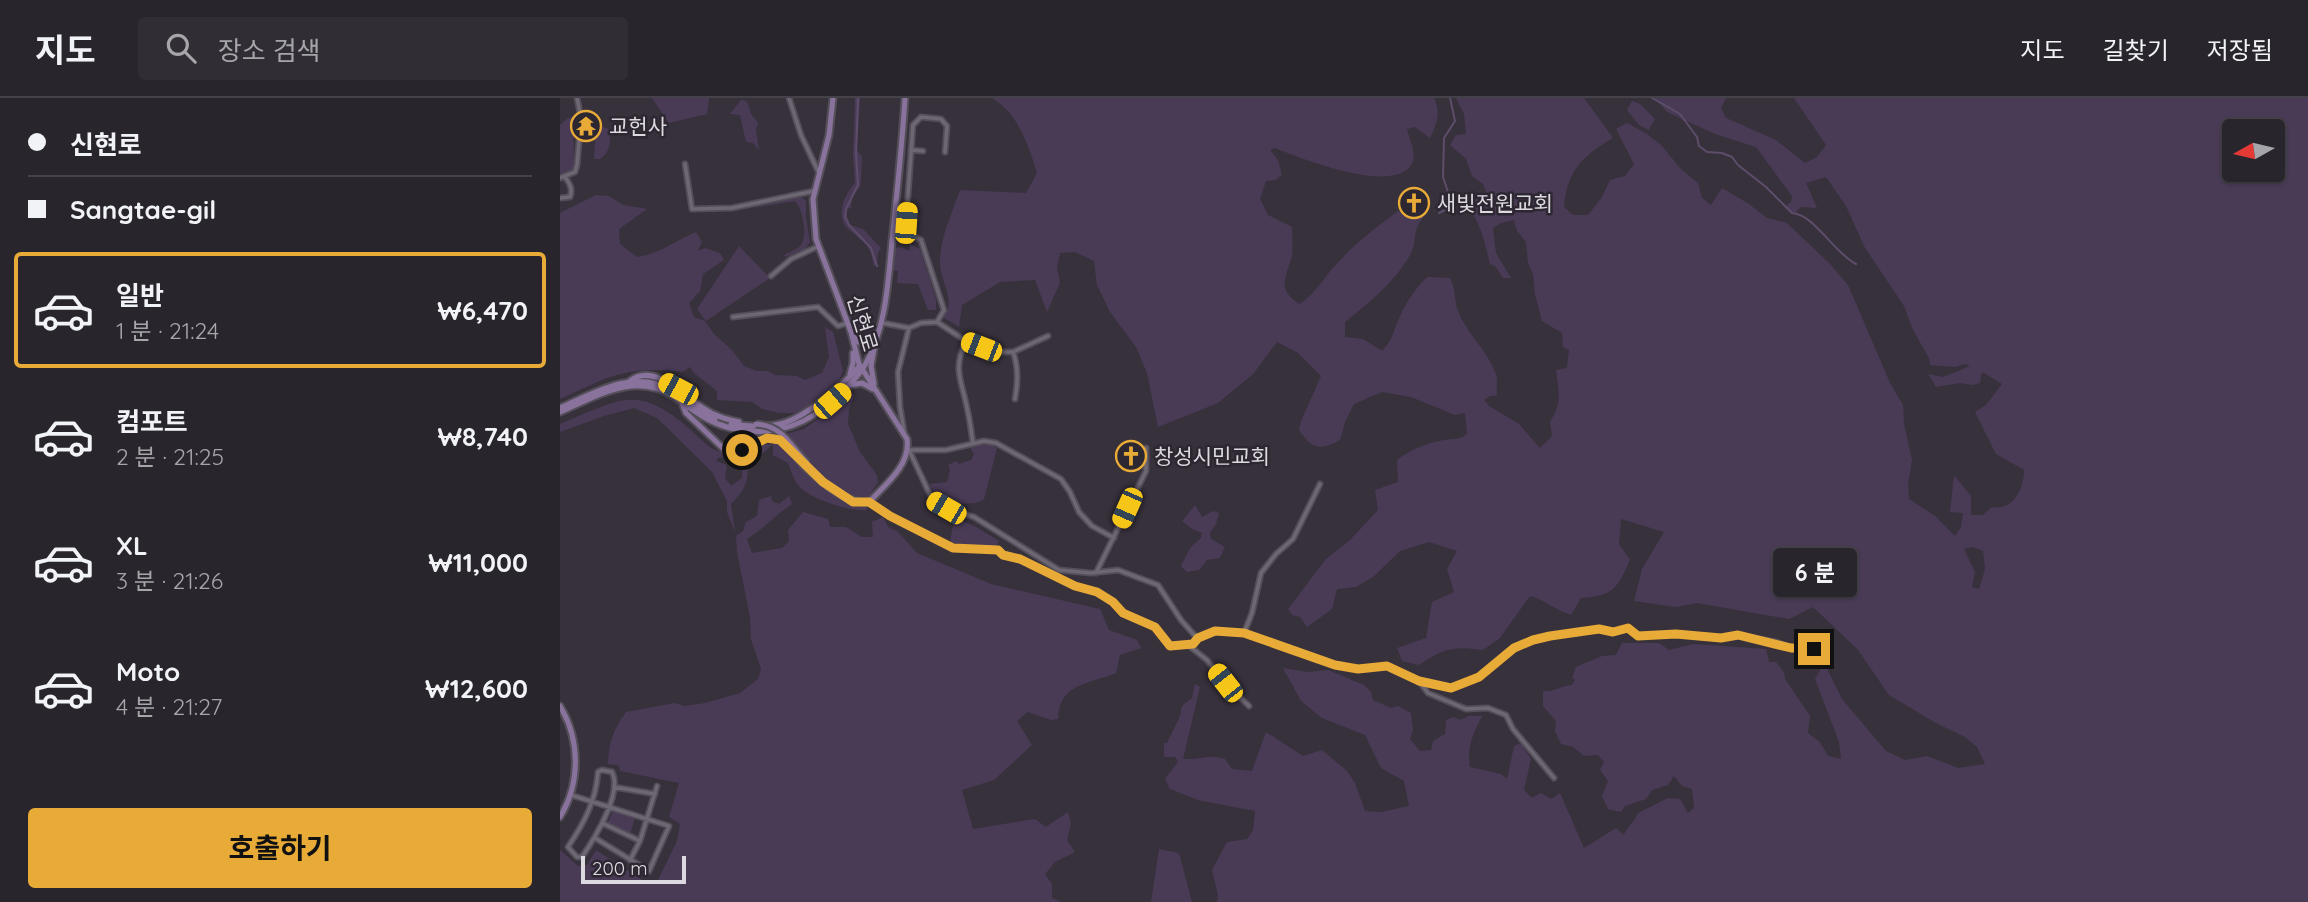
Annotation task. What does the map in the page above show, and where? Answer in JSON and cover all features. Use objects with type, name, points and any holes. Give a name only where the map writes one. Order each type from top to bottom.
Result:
[{"type":"main road","name":"신현로","points":[[833,98],[831,124],[814,191],[813,225],[861,367],[904,433],[909,450]]},
{"type":"main road","points":[[560,410],[623,386],[649,386],[664,391],[698,415],[728,427],[766,431],[784,429],[807,420],[848,383],[861,367],[883,323],[904,98]]},
{"type":"main road","points":[[876,391],[871,366],[884,298],[904,98]]},
{"type":"main road","points":[[851,332],[858,342],[864,343],[877,336],[886,299]]},
{"type":"main road","points":[[848,383],[853,363],[851,332]]},
{"type":"main road","points":[[628,382],[635,377],[649,376],[678,389],[704,410],[719,417],[770,425],[779,430],[807,463],[838,492]]},
{"type":"main road","points":[[560,410],[612,386],[628,382],[651,382],[669,389],[702,413],[730,425],[765,427],[798,419],[848,383],[862,383],[876,391]]},
{"type":"main road","points":[[682,403],[686,414],[721,448],[734,452],[767,438],[780,440],[814,474],[853,502],[869,502],[900,468],[909,450]]},
{"type":"main road","points":[[560,706],[566,716],[575,748],[571,795],[560,817]]},
{"type":"street","points":[[560,198],[570,197],[571,186],[563,178],[575,172],[577,164],[581,118],[577,98]]},
{"type":"street","points":[[789,98],[801,135],[818,171]]},
{"type":"street","points":[[937,322],[944,310],[921,240],[913,236],[906,223],[913,125],[921,117],[942,119],[947,126],[945,152]]},
{"type":"street","points":[[911,150],[923,151]]},
{"type":"street","points":[[685,164],[692,209],[732,208],[814,191]]},
{"type":"street","points":[[771,276],[791,259],[819,246]]},
{"type":"street","points":[[733,317],[818,307],[838,326],[848,323]]},
{"type":"street","points":[[883,323],[909,328],[921,323],[937,322],[966,341],[990,350],[1013,352],[1048,336]]},
{"type":"street","points":[[904,433],[898,372],[909,328]]},
{"type":"street","points":[[966,341],[962,348],[958,376],[973,443]]},
{"type":"street","points":[[1013,352],[1017,362],[1018,383],[1015,399]]},
{"type":"street","points":[[890,414],[900,407]]},
{"type":"street","points":[[1114,538],[1092,526],[1079,512],[1070,492],[1060,480],[996,443],[984,441],[946,450],[909,450],[933,500],[946,508],[974,517],[1059,570],[1118,570],[1158,584],[1181,620],[1198,638]]},
{"type":"street","points":[[1096,572],[1146,471],[1146,448]]},
{"type":"street","points":[[1244,633],[1252,613],[1261,573],[1299,529],[1320,484]]},
{"type":"street","points":[[869,502],[890,516],[953,548],[998,550],[1003,555],[1020,559],[1075,586],[1097,592],[1113,602],[1123,613],[1155,627],[1170,646],[1193,644],[1198,638],[1215,631],[1244,633],[1335,665],[1358,669],[1387,666],[1419,681],[1451,688],[1479,677],[1514,648],[1550,636],[1599,629],[1613,632],[1628,628],[1638,636],[1676,634],[1721,638],[1738,635],[1791,648],[1814,649],[1821,654]]},
{"type":"street","points":[[1061,578],[1065,571]]},
{"type":"street","points":[[1188,645],[1207,660],[1225,683],[1249,705]]},
{"type":"street","points":[[1419,681],[1428,693],[1466,709],[1488,708],[1506,715],[1513,729],[1554,778]]},
{"type":"street","points":[[598,772],[612,772],[614,787],[595,838],[582,856],[577,856],[568,846],[583,824],[593,802],[598,772]]},
{"type":"street","points":[[630,860],[640,841],[657,786]]},
{"type":"street","points":[[614,787],[655,794]]},
{"type":"street","points":[[571,795],[670,826],[649,871],[595,838]]},
{"type":"street","points":[[602,823],[640,841]]},
{"type":"shaded area","points":[[652,98],[709,98],[707,114],[669,123]]},
{"type":"shaded area","points":[[855,98],[860,98],[857,150],[862,157],[861,181],[852,197],[851,208],[847,209],[847,216],[850,225],[863,229],[881,248],[877,265],[874,266],[869,249],[848,229],[842,218],[842,206],[855,183]]},
{"type":"shaded area","points":[[992,98],[1434,98],[1437,118],[1430,138],[1415,127],[1407,129],[1413,149],[1413,161],[1404,171],[1389,176],[1348,172],[1275,148],[1270,150],[1278,160],[1282,175],[1275,180],[1266,181],[1260,199],[1268,215],[1292,227],[1292,255],[1285,287],[1287,293],[1299,304],[1347,253],[1398,211],[1414,217],[1424,217],[1417,226],[1413,248],[1405,263],[1382,290],[1345,322],[1345,337],[1363,339],[1382,351],[1407,303],[1422,282],[1427,277],[1450,278],[1462,319],[1488,357],[1496,374],[1497,396],[1484,400],[1489,406],[1519,424],[1540,448],[1552,436],[1550,422],[1559,397],[1556,370],[1567,368],[1569,350],[1563,347],[1562,333],[1542,321],[1533,274],[1528,263],[1526,242],[1517,231],[1514,220],[1493,228],[1496,253],[1511,278],[1503,278],[1495,266],[1490,264],[1479,227],[1468,206],[1476,199],[1486,201],[1488,196],[1483,184],[1472,176],[1466,159],[1450,145],[1456,135],[1466,134],[1464,114],[1456,98],[1584,98],[1613,138],[1593,151],[1578,166],[1569,184],[1564,207],[1573,215],[1588,215],[1602,197],[1610,180],[1625,176],[1634,164],[1616,129],[1627,123],[1661,145],[1681,169],[1698,183],[1702,198],[1711,205],[1722,188],[1767,218],[1787,223],[1848,285],[1890,383],[1903,405],[1912,460],[1908,484],[1909,499],[1935,516],[1955,536],[1961,527],[1963,513],[1950,512],[1954,475],[1971,496],[1971,515],[1983,515],[1992,507],[2006,505],[2012,502],[2020,491],[2024,470],[1996,454],[1975,412],[1986,405],[2002,384],[1982,372],[1980,383],[1936,387],[1928,374],[1943,377],[1970,366],[1930,365],[1904,306],[1865,248],[1846,206],[1826,177],[1806,183],[1817,208],[1801,207],[1796,212],[1789,212],[1787,205],[1792,196],[1756,147],[1715,134],[1667,112],[1655,98],[1726,98],[1721,108],[1726,118],[1776,140],[1805,163],[1817,157],[1826,145],[1794,98],[2308,98],[2308,902],[1217,902],[1212,870],[1227,842],[1247,839],[1253,830],[1255,811],[1198,800],[1170,789],[1165,779],[1178,762],[1175,757],[1164,757],[1164,743],[1167,743],[1182,706],[1192,698],[1195,684],[1200,687],[1183,759],[1225,759],[1232,769],[1252,771],[1266,732],[1303,756],[1322,750],[1347,771],[1355,783],[1365,811],[1381,812],[1409,806],[1404,781],[1381,768],[1365,735],[1322,718],[1301,701],[1283,668],[1307,672],[1328,670],[1364,685],[1371,692],[1373,700],[1391,708],[1398,706],[1411,713],[1413,730],[1410,739],[1420,751],[1431,750],[1433,741],[1445,734],[1446,720],[1482,716],[1470,747],[1470,767],[1501,774],[1507,779],[1514,746],[1521,743],[1531,759],[1524,790],[1532,798],[1541,793],[1551,799],[1560,793],[1584,848],[1616,828],[1624,835],[1638,813],[1668,798],[1680,799],[1688,813],[1694,808],[1692,789],[1682,786],[1674,776],[1668,785],[1652,790],[1646,799],[1625,806],[1621,812],[1608,809],[1602,796],[1608,781],[1600,770],[1604,762],[1598,755],[1584,756],[1573,747],[1561,744],[1555,731],[1556,721],[1543,706],[1543,691],[1572,685],[1576,667],[1602,656],[1616,655],[1622,643],[1659,643],[1669,650],[1693,644],[1766,649],[1769,662],[1776,662],[1784,672],[1785,679],[1810,716],[1808,733],[1820,742],[1828,756],[1841,759],[1839,742],[1815,679],[1824,663],[1842,699],[1886,751],[1905,760],[1927,756],[1958,768],[1985,764],[1977,747],[1965,737],[1889,695],[1858,650],[1813,607],[1789,619],[1697,603],[1675,607],[1634,601],[1642,569],[1664,532],[1621,519],[1619,544],[1630,560],[1613,589],[1600,595],[1581,598],[1571,615],[1530,596],[1500,638],[1483,650],[1449,650],[1419,665],[1402,661],[1397,648],[1426,638],[1432,602],[1454,592],[1447,569],[1457,551],[1429,542],[1400,551],[1373,577],[1356,587],[1337,589],[1332,609],[1307,627],[1300,617],[1292,615],[1288,609],[1326,559],[1350,540],[1378,510],[1375,490],[1398,482],[1397,460],[1422,446],[1467,434],[1465,413],[1455,415],[1411,397],[1382,392],[1354,404],[1340,440],[1327,446],[1316,446],[1299,430],[1321,376],[1298,353],[1277,342],[1253,374],[1218,403],[1158,427],[1147,373],[1136,347],[1110,312],[1097,285],[1094,261],[1075,252],[1060,253],[1057,267],[1060,283],[1047,312],[1035,280],[1000,282],[962,305],[959,327],[943,317],[949,305],[940,256],[960,190],[1026,193],[1037,173],[1021,131],[1009,112]],"holes":[[[1973,547],[1983,551],[1985,569],[1979,589],[1972,587],[1975,572],[1964,549]]]},
{"type":"shaded area","points":[[741,100],[747,101],[751,114],[758,123],[756,130],[759,150],[753,143],[746,142],[740,115],[730,114]]},
{"type":"shaded area","points":[[1632,101],[1640,104],[1655,119],[1649,130],[1639,125],[1627,110]]},
{"type":"shaded area","points":[[573,117],[574,166],[571,172],[560,174],[560,125]]},
{"type":"shaded area","points":[[596,125],[609,129],[610,133],[608,149],[600,159],[594,159]]},
{"type":"shaded area","points":[[596,195],[609,196],[623,205],[647,209],[619,229],[620,244],[637,257],[661,250],[696,232],[702,242],[698,251],[705,248],[720,253],[724,260],[703,274],[700,291],[689,303],[694,317],[705,321],[744,366],[775,375],[797,376],[805,380],[822,373],[829,357],[825,327],[833,332],[843,371],[839,380],[802,413],[779,413],[762,409],[752,402],[717,400],[717,391],[690,367],[682,372],[646,370],[618,375],[560,399],[560,213]]},
{"type":"shaded area","points":[[799,197],[806,201],[810,242],[804,251],[785,257],[784,255],[803,241],[804,222],[798,205],[795,201],[753,208]]},
{"type":"shaded area","points":[[910,244],[920,249],[936,299],[936,310],[928,310],[918,284],[897,283],[898,271],[893,270],[895,248],[901,247],[909,251]]},
{"type":"shaded area","points":[[739,246],[770,278],[706,321],[697,309]]},
{"type":"shaded area","points":[[850,390],[854,396],[849,409],[848,424],[860,452],[877,475],[878,483],[867,498],[867,510],[841,507],[805,492],[796,482],[788,463],[773,455],[773,444],[779,436],[804,429]]},
{"type":"shaded area","points":[[643,401],[657,406],[674,416],[709,446],[729,454],[730,459],[719,457],[716,461],[727,465],[725,478],[731,486],[742,478],[742,468],[737,464],[741,458],[739,457],[761,445],[773,444],[748,467],[744,487],[731,504],[735,532],[727,512],[727,501],[712,472],[657,418],[634,408],[560,432],[560,424],[615,402]]},
{"type":"shaded area","points":[[989,444],[997,448],[984,499],[974,503],[960,503],[945,500],[935,494],[930,484],[947,482],[950,469],[948,465],[956,461],[959,464],[971,460],[974,454],[970,447]]},
{"type":"shaded area","points":[[771,496],[772,501],[779,504],[789,496],[792,504],[747,539],[752,553],[782,548],[789,541],[788,530],[803,512],[828,519],[830,527],[846,527],[862,537],[873,537],[872,522],[883,517],[888,527],[897,531],[917,553],[991,584],[1100,609],[1109,630],[1137,640],[1141,648],[1120,655],[1116,673],[1077,687],[1064,698],[1058,719],[1051,720],[1028,712],[1017,721],[1032,745],[994,780],[962,790],[973,829],[1035,819],[1046,827],[1068,812],[1071,823],[1067,840],[1075,852],[1055,862],[1045,874],[1052,884],[1052,898],[1061,902],[560,902],[560,850],[578,866],[587,865],[596,850],[647,883],[658,880],[677,841],[680,824],[669,817],[679,783],[620,771],[619,765],[608,764],[611,743],[626,712],[675,703],[684,706],[705,703],[740,693],[758,679],[761,669],[751,639],[750,617],[736,536],[743,531],[746,522],[757,516],[759,500]]},
{"type":"shaded area","points":[[1195,505],[1202,517],[1213,511],[1219,513],[1210,533],[1211,539],[1225,547],[1220,558],[1207,560],[1199,570],[1187,572],[1181,566],[1202,533],[1182,521]]},
{"type":"shaded area","points":[[954,517],[999,541],[995,548],[950,543]]},
{"type":"shaded area","points":[[613,811],[635,818],[630,834],[607,824]]},
{"type":"shaded area","points":[[1159,849],[1179,853],[1192,902],[1151,902]]},
{"type":"waterway","points":[[858,98],[858,185],[845,217],[871,248],[877,266]]},
{"type":"waterway","points":[[1439,213],[1445,210],[1450,198],[1443,177],[1444,138],[1455,121],[1450,98]]},
{"type":"waterway","points":[[1652,98],[1680,114],[1697,137],[1699,146],[1707,152],[1732,157],[1792,213],[1808,220],[1856,264]]},
{"type":"place","name":"교헌사","points":[[586,126]]},
{"type":"place","name":"새빛전원교회","points":[[1414,203]]},
{"type":"place","name":"창성시민교회","points":[[1131,456]]},
{"type":"route","points":[[742,450],[767,438],[780,440],[823,482],[853,502],[869,502],[890,516],[953,548],[998,550],[1003,555],[1020,559],[1075,586],[1097,592],[1113,602],[1123,613],[1155,627],[1170,646],[1193,644],[1198,638],[1215,631],[1227,630],[1244,633],[1335,665],[1358,669],[1387,666],[1419,681],[1451,688],[1479,677],[1514,648],[1533,640],[1599,629],[1613,632],[1628,628],[1638,636],[1676,634],[1721,638],[1738,635],[1776,642],[1791,648],[1814,649]]}]
